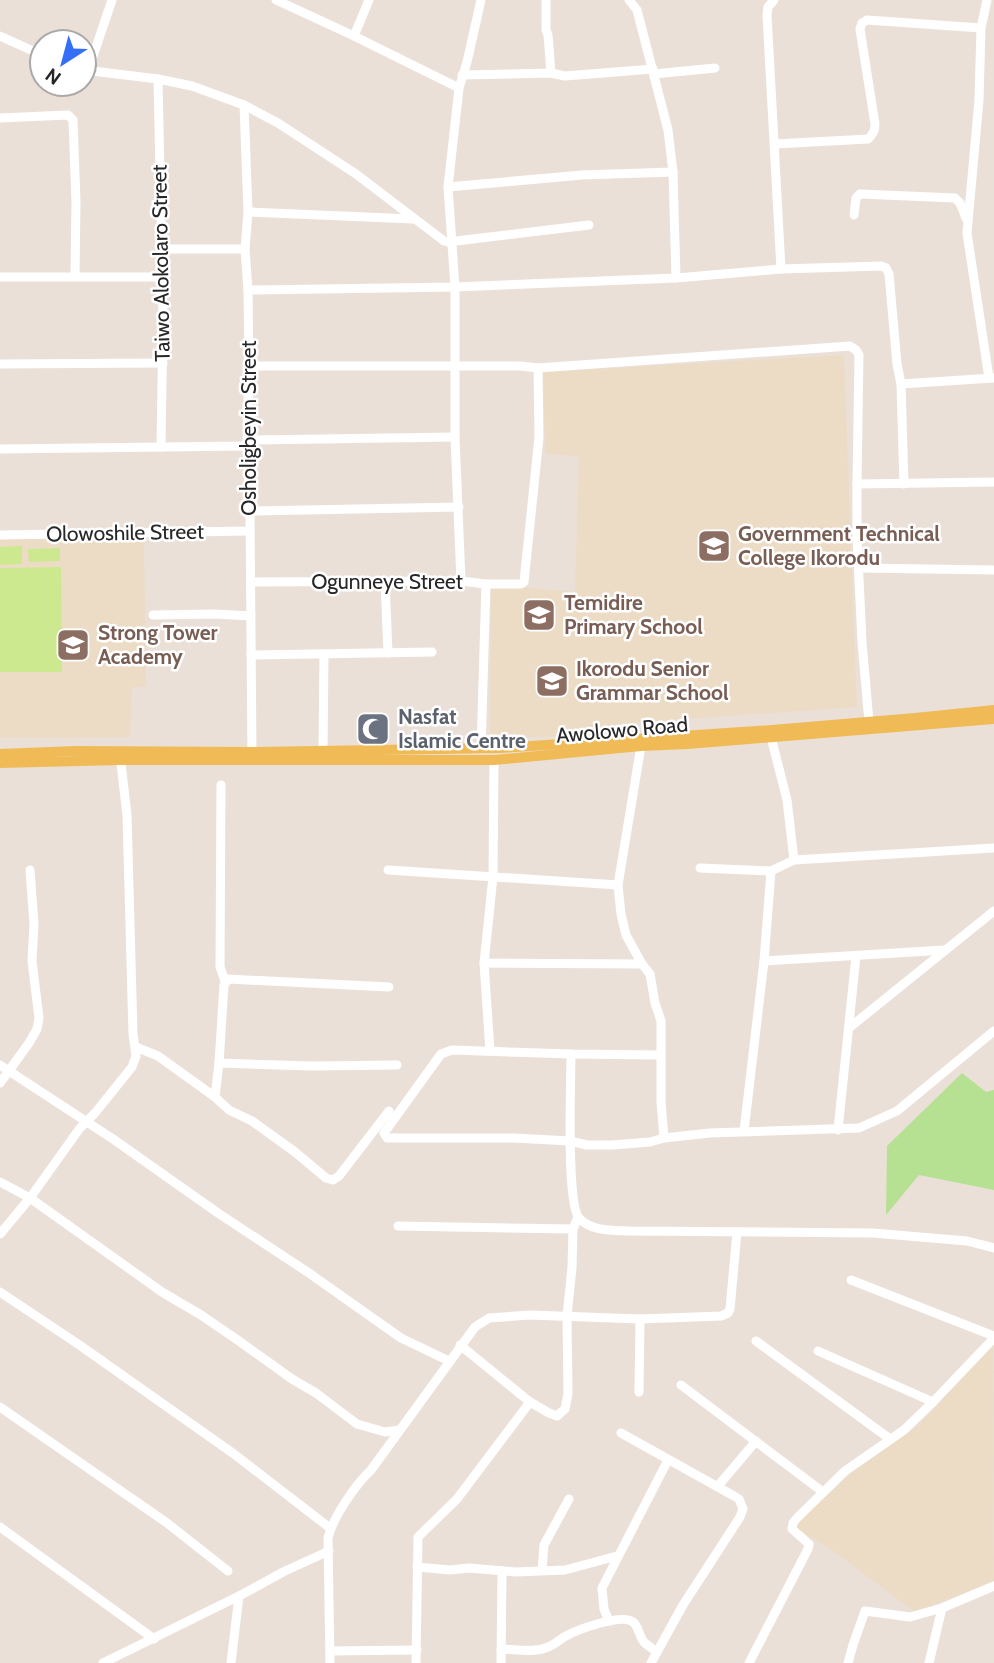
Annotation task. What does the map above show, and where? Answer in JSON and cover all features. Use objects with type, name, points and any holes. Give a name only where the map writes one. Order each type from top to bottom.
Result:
[{"type":"main road","name":"Awolowo Road","points":[[0,763],[120,756],[494,760],[994,710]]},
{"type":"main road","name":"Awolowo Road","points":[[252,756],[323,750],[481,749],[771,737],[994,719]]},
{"type":"main road","name":"Awolowo Road","points":[[0,754],[76,751],[120,756]]},
{"type":"street","points":[[98,38],[112,0]]},
{"type":"street","points":[[276,0],[459,88]]},
{"type":"street","points":[[354,36],[369,0]]},
{"type":"street","points":[[461,581],[455,437],[455,287],[448,187],[459,88],[481,0]]},
{"type":"street","points":[[546,0],[551,73]]},
{"type":"street","points":[[629,0],[637,10],[668,130],[673,172],[676,278]]},
{"type":"street","points":[[774,0],[768,7],[767,15],[781,269]]},
{"type":"street","points":[[901,384],[991,378],[967,223],[979,100],[981,27],[987,0]]},
{"type":"street","points":[[775,144],[867,139],[872,135],[875,124],[860,29],[862,23],[867,20],[981,27]]},
{"type":"street","points":[[0,36],[28,49]]},
{"type":"street","points":[[462,75],[551,73],[565,76],[715,68]]},
{"type":"street","points":[[98,72],[192,86],[244,105],[278,123],[356,174],[444,241],[589,225]]},
{"type":"street","name":"Taiwo Alokolaro Street","points":[[158,79],[163,363],[161,447]]},
{"type":"street","name":"Osholigbeyin Street","points":[[244,105],[248,212],[245,249],[248,290],[247,443],[252,756]]},
{"type":"street","points":[[0,118],[68,115],[74,120],[75,276]]},
{"type":"street","points":[[448,187],[582,175],[673,172]]},
{"type":"street","points":[[854,215],[856,198],[860,194],[951,197],[960,202],[967,223]]},
{"type":"street","points":[[248,212],[414,219]]},
{"type":"street","points":[[160,249],[245,249]]},
{"type":"street","points":[[248,290],[455,287],[881,266],[886,268],[889,274],[901,384],[904,484]]},
{"type":"street","points":[[0,277],[161,277]]},
{"type":"street","points":[[249,366],[538,368],[850,346],[859,355],[857,537],[869,722]]},
{"type":"street","points":[[0,364],[163,363]]},
{"type":"street","name":"Ogunneye Street","points":[[251,583],[524,582],[539,438],[538,368]]},
{"type":"street","points":[[0,449],[161,447],[455,437]]},
{"type":"street","points":[[857,484],[994,482]]},
{"type":"street","points":[[250,511],[459,507]]},
{"type":"street","name":"Olowoshile Street","points":[[0,535],[250,531]]},
{"type":"street","points":[[860,568],[994,570]]},
{"type":"street","points":[[385,581],[388,653]]},
{"type":"street","points":[[481,749],[486,584]]},
{"type":"street","points":[[153,615],[251,616]]},
{"type":"street","points":[[251,655],[432,652]]},
{"type":"street","points":[[323,750],[324,654]]},
{"type":"street","points":[[771,737],[787,800],[794,860]]},
{"type":"street","points":[[641,746],[618,885],[626,935],[650,974],[661,1021],[664,1138]]},
{"type":"street","points":[[0,1234],[86,1121],[132,1067],[136,1056],[133,1034],[127,815],[120,756]]},
{"type":"street","points":[[490,1051],[484,963],[493,877],[494,760]]},
{"type":"street","points":[[215,1097],[225,981],[220,967],[221,785]]},
{"type":"street","points":[[700,868],[771,871],[794,860],[994,848]]},
{"type":"street","points":[[0,1083],[37,1029],[39,1018],[32,961],[30,870]]},
{"type":"street","points":[[388,870],[618,885]]},
{"type":"street","points":[[744,1131],[764,961],[771,871]]},
{"type":"street","points":[[849,1027],[994,911]]},
{"type":"street","points":[[764,961],[947,950]]},
{"type":"street","points":[[838,1129],[856,956]]},
{"type":"street","points":[[484,963],[642,964]]},
{"type":"street","points":[[225,981],[228,979],[389,987]]},
{"type":"street","points":[[660,1055],[452,1050],[441,1054],[384,1133],[387,1138],[514,1138],[612,1145],[744,1131],[859,1128],[897,1111],[994,1031]]},
{"type":"street","points":[[136,1047],[158,1056],[229,1110],[252,1121],[326,1178],[333,1180],[339,1176],[389,1111]]},
{"type":"street","points":[[571,1054],[570,1141],[573,1206],[579,1217],[590,1226],[613,1230],[873,1233],[967,1241],[994,1248]]},
{"type":"street","points":[[219,1063],[397,1065]]},
{"type":"street","points":[[0,1065],[86,1121],[401,1338],[449,1361]]},
{"type":"street","points":[[0,1182],[30,1198],[162,1292],[201,1315],[316,1393],[356,1424],[386,1432],[399,1430]]},
{"type":"street","points":[[460,1345],[530,1402],[548,1413],[556,1416],[565,1409],[568,1394],[567,1315],[573,1229],[579,1217]]},
{"type":"street","points":[[398,1226],[573,1229]]},
{"type":"street","points":[[330,1663],[330,1528],[358,1483],[371,1470],[475,1327],[489,1318],[567,1315],[639,1319],[721,1316],[728,1312],[737,1232]]},
{"type":"street","points":[[749,1663],[808,1549],[806,1540],[792,1529],[793,1523],[803,1510],[845,1471],[904,1430],[994,1337],[851,1280]]},
{"type":"street","points":[[0,1292],[234,1454],[330,1528]]},
{"type":"street","points":[[639,1319],[639,1392]]},
{"type":"street","points":[[756,1341],[890,1439]]},
{"type":"street","points":[[818,1351],[933,1402]]},
{"type":"street","points":[[681,1385],[823,1492]]},
{"type":"street","points":[[416,1663],[418,1537],[457,1499],[530,1402]]},
{"type":"street","points":[[0,1407],[167,1524],[228,1571]]},
{"type":"street","points":[[621,1433],[739,1499],[743,1509],[683,1605],[651,1663]]},
{"type":"street","points":[[718,1486],[756,1441]]},
{"type":"street","points":[[610,1621],[604,1609],[602,1592],[617,1556],[668,1460]]},
{"type":"street","points":[[542,1570],[544,1545],[569,1499]]},
{"type":"street","points":[[0,1527],[154,1639]]},
{"type":"street","points":[[103,1663],[329,1551]]},
{"type":"street","points":[[417,1567],[502,1572],[565,1570],[617,1556]]},
{"type":"street","points":[[501,1663],[502,1572]]},
{"type":"street","points":[[848,1663],[865,1611],[910,1617],[942,1608],[994,1586]]},
{"type":"street","points":[[231,1663],[239,1596]]},
{"type":"street","points":[[929,1663],[942,1608]]},
{"type":"street","points":[[501,1649],[537,1650],[571,1633],[620,1620],[632,1621],[643,1640],[657,1653]]},
{"type":"street","points":[[330,1651],[417,1650]]},
{"type":"shaded area","name":"Government Technical College Ikorodu","points":[[844,355],[857,707],[615,724],[614,733],[490,738],[491,587],[575,592],[579,457],[545,453],[543,372]]},
{"type":"shaded area","name":"Strong Tower Academy","points":[[144,537],[146,686],[132,688],[130,737],[0,738],[0,539]]},
{"type":"shaded area","points":[[993,1344],[994,1581],[915,1612],[832,1550],[795,1528],[801,1519],[854,1471],[919,1425]]},
{"type":"green space","points":[[22,546],[22,564],[0,565],[0,547]]},
{"type":"green space","points":[[60,548],[60,561],[29,562],[28,549]]},
{"type":"green space","points":[[61,567],[62,672],[0,672],[0,568]]},
{"type":"green space","points":[[962,1073],[986,1092],[994,1090],[994,1190],[919,1175],[886,1215],[887,1146]]},
{"type":"place","name":"Government Technical College Ikorodu","points":[[714,546]]},
{"type":"place","name":"Temidire Primary School","points":[[539,615]]},
{"type":"place","name":"Strong Tower Academy","points":[[73,645]]},
{"type":"place","name":"Ikorodu Senior Grammar School","points":[[552,681]]},
{"type":"place","name":"Nasfat Islamic Centre","points":[[373,729]]}]
